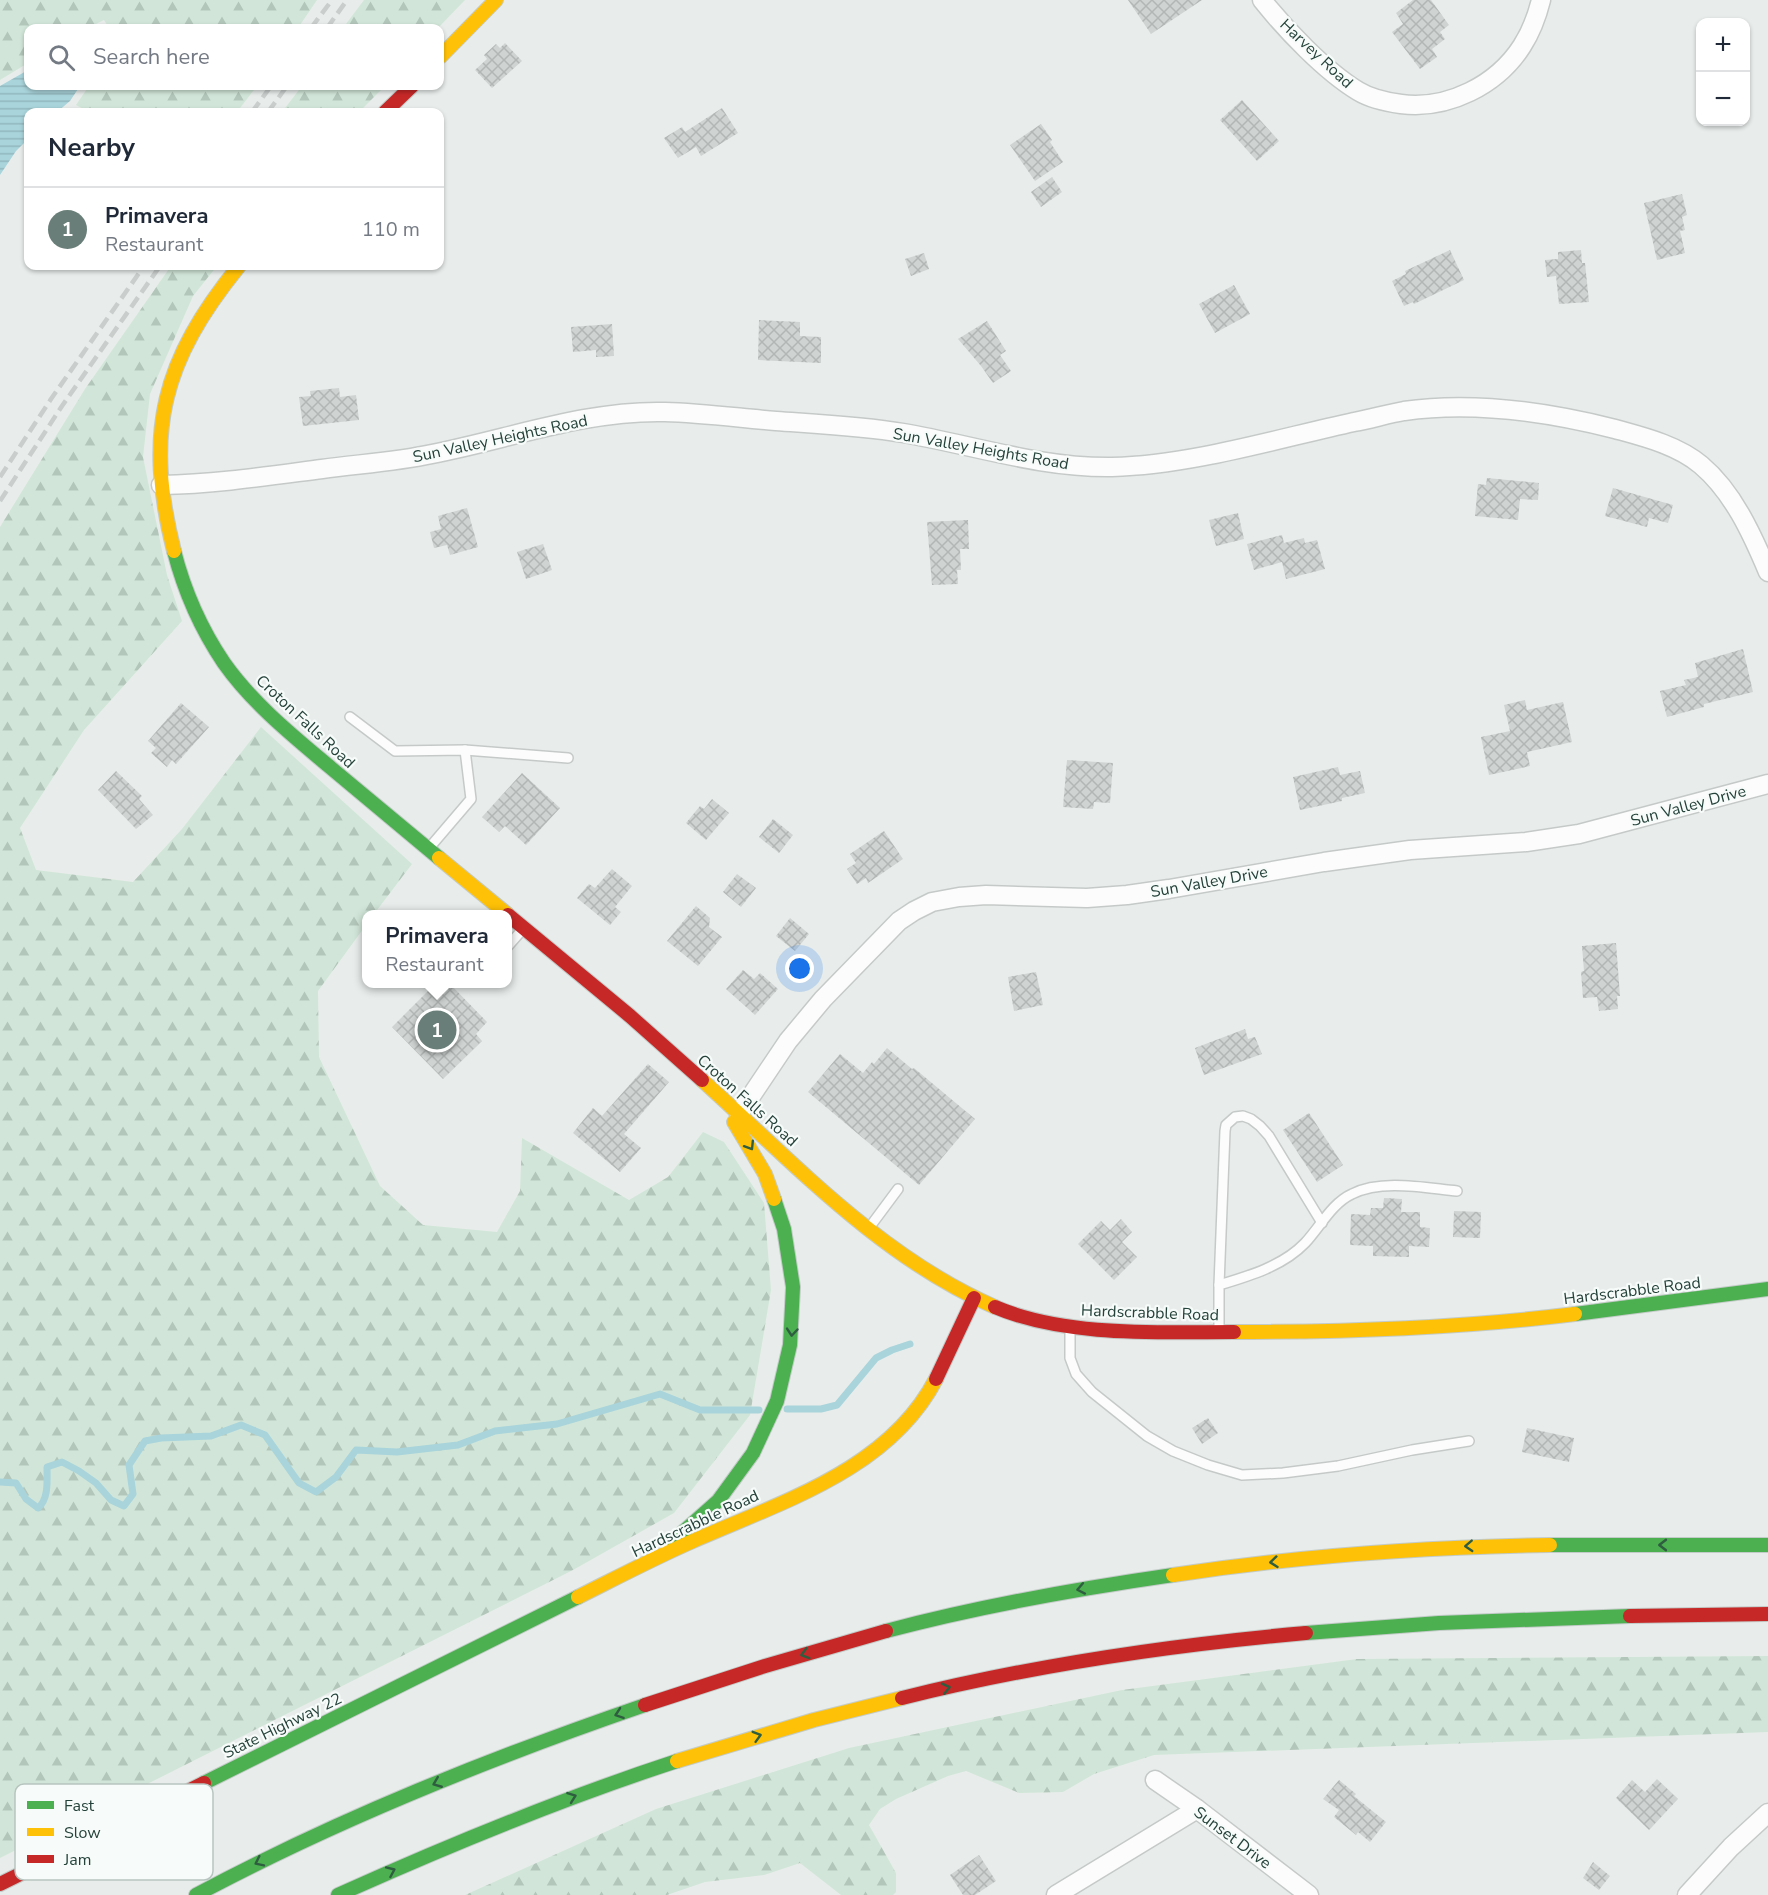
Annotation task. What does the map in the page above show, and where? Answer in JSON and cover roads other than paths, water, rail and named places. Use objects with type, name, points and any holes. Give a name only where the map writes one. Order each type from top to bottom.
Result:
[{"type":"main road","points":[[444,53],[496,0]]},
{"type":"main road","points":[[390,108],[408,90]]},
{"type":"main road","name":"Croton Falls Road","points":[[236,270],[217,292],[182,351],[170,383],[162,416],[159,452],[161,485],[174,549],[189,594],[204,628],[223,660],[245,688],[304,746],[501,910]]},
{"type":"main road","name":"Croton Falls Road","points":[[512,919],[704,1081],[869,1228],[936,1278],[974,1298]]},
{"type":"main road","points":[[580,1596],[656,1552],[682,1534],[726,1491],[762,1437],[784,1377],[794,1310],[788,1242],[778,1203],[758,1158],[704,1081]]},
{"type":"main road","name":"Hardscrabble Road","points":[[580,1596],[679,1547],[811,1489],[874,1452],[897,1432],[916,1410],[934,1382],[974,1298],[1010,1312],[1091,1329],[1138,1332],[1220,1332],[1352,1330],[1479,1324],[1548,1318],[1768,1289]]},
{"type":"main road","points":[[1722,1545],[1759,1532]]},
{"type":"main road","points":[[196,1895],[327,1829],[479,1765],[686,1691],[785,1660],[938,1618],[1109,1584],[1203,1570],[1337,1555],[1501,1545],[1768,1545]]},
{"type":"main road","name":"State Highway 22","points":[[201,1784],[580,1596]]},
{"type":"main road","points":[[338,1895],[503,1823],[651,1769],[797,1725],[958,1685],[1112,1657],[1274,1636],[1416,1624],[1662,1615],[1768,1614]]},
{"type":"main road","name":"State Highway 22","points":[[0,1884],[15,1877]]},
{"type":"street","name":"Harvey Road","points":[[1262,0],[1303,45],[1359,92],[1382,101],[1409,105],[1437,104],[1485,84],[1506,66],[1522,47],[1535,22],[1541,0]]},
{"type":"street","name":"Sun Valley Heights Road","points":[[161,485],[229,482],[389,461],[429,455],[581,420],[663,412],[854,427],[905,434],[1038,462],[1089,467],[1133,466],[1187,460],[1404,411],[1452,407],[1553,416],[1596,424],[1639,436],[1682,454],[1700,464],[1741,514],[1768,572]]},
{"type":"street","name":"Sun Valley Drive","points":[[739,1114],[788,1041],[823,999],[899,921],[932,902],[986,895],[1087,898],[1127,895],[1324,861],[1410,850],[1526,842],[1579,834],[1768,784]]},
{"type":"street","name":"Sunset Drive","points":[[1155,1780],[1197,1809],[1309,1895]]},
{"type":"street","points":[[1056,1895],[1197,1809]]},
{"type":"street","points":[[1687,1895],[1731,1847],[1768,1813]]},
{"type":"lane","points":[[350,717],[395,751],[465,750],[568,758]]},
{"type":"lane","points":[[428,848],[471,799],[465,750]]},
{"type":"lane","points":[[512,940],[523,928]]},
{"type":"lane","points":[[1220,1332],[1219,1285],[1226,1125],[1235,1117],[1243,1116],[1251,1119],[1269,1136],[1322,1223]]},
{"type":"lane","points":[[1219,1285],[1270,1266],[1291,1255],[1351,1194],[1376,1186],[1457,1191]]},
{"type":"lane","points":[[869,1228],[898,1189]]},
{"type":"lane","points":[[1070,1325],[1070,1358],[1076,1374],[1092,1392],[1147,1436],[1173,1451],[1219,1468],[1242,1474],[1283,1473],[1338,1466],[1412,1450],[1469,1441]]},
{"type":"water","points":[[24,72],[24,90],[77,90],[62,108],[24,108],[24,143],[0,175],[0,86]]},
{"type":"waterway","points":[[787,1409],[821,1409],[837,1405],[876,1358],[910,1344]]},
{"type":"waterway","points":[[0,1482],[16,1483],[26,1499],[38,1508],[46,1494],[47,1467],[62,1462],[96,1483],[111,1500],[124,1506],[133,1494],[129,1465],[145,1441],[211,1436],[241,1425],[265,1435],[299,1483],[316,1492],[336,1477],[356,1450],[397,1452],[458,1445],[495,1431],[557,1424],[660,1394],[700,1410],[759,1410]]},
{"type":"railway","points":[[314,24],[332,0]]},
{"type":"railway","points":[[330,24],[347,0]]},
{"type":"railway","points":[[255,108],[268,90]]},
{"type":"railway","points":[[271,108],[284,90]]},
{"type":"railway","points":[[0,477],[51,399],[141,270]]},
{"type":"railway","points":[[0,501],[62,406],[157,270]]},
{"type":"place","name":"Primavera","points":[[437,1030]]}]
